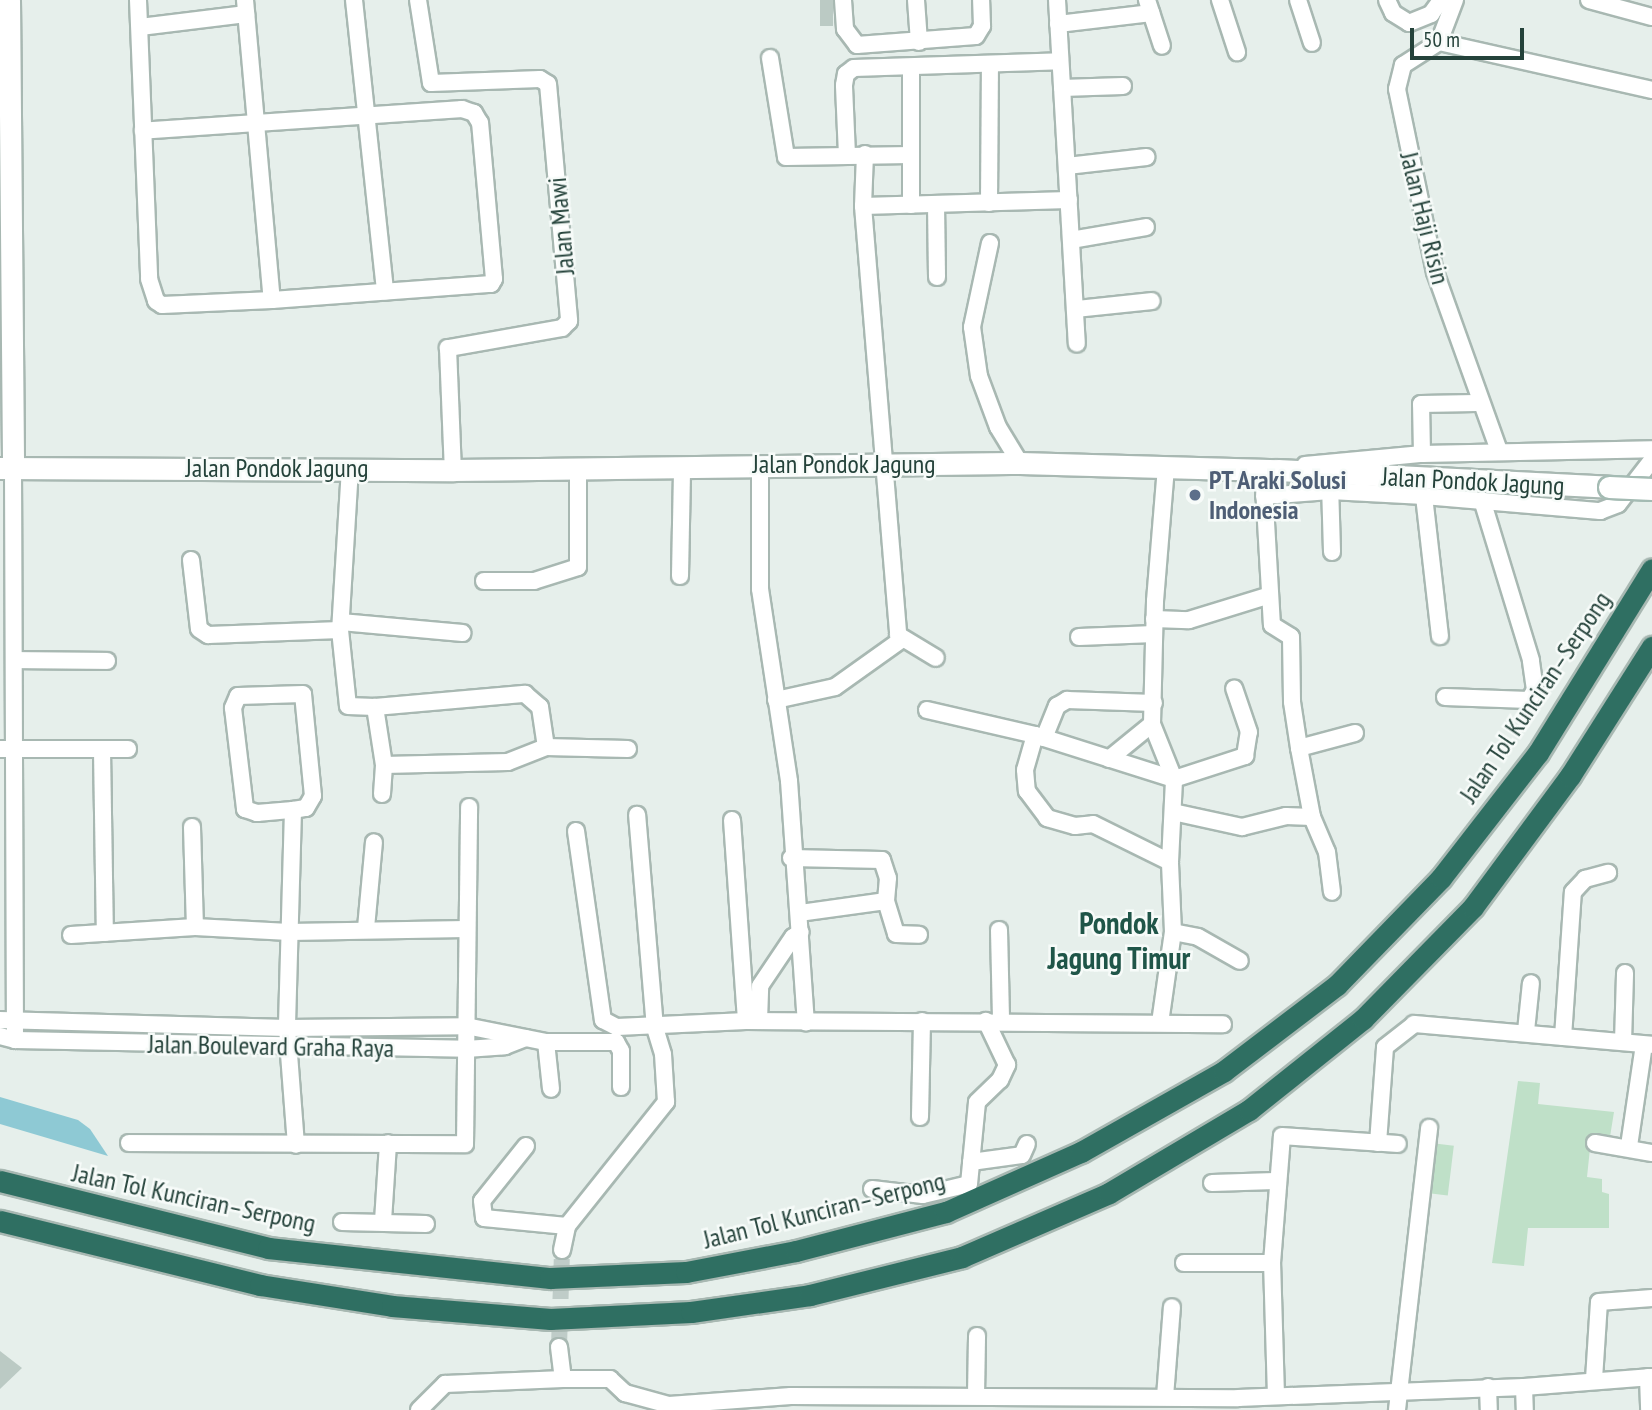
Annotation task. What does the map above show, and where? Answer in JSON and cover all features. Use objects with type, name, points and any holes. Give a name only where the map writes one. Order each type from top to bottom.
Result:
[{"type":"highway","name":"Jalan Tol Kunciran–Serpong","points":[[0,1181],[268,1248],[395,1264],[550,1278],[686,1272],[796,1251],[946,1212],[1093,1146],[1224,1071],[1337,985],[1440,878],[1538,753],[1652,569]]},
{"type":"highway","points":[[0,1221],[260,1285],[392,1306],[550,1319],[691,1312],[810,1295],[962,1257],[1109,1193],[1249,1110],[1363,1019],[1473,906],[1570,776],[1652,647]]},
{"type":"street","name":"Jalan Boulevard Graha Raya","points":[[9,0],[6,447],[16,660],[6,749],[8,1038],[288,1047],[466,1049],[505,1046],[526,1038]]},
{"type":"street","points":[[138,0],[140,27],[143,131],[149,279],[156,301],[162,305],[272,300],[491,284],[494,279],[480,123],[474,113],[462,109],[143,131]]},
{"type":"street","points":[[354,0],[385,291]]},
{"type":"street","name":"Jalan Mawi","points":[[418,0],[431,83],[540,79],[548,84],[569,321],[562,328],[448,348],[453,470]]},
{"type":"street","points":[[843,0],[845,29],[857,45],[976,36],[982,26],[981,0]]},
{"type":"street","points":[[916,0],[919,42]]},
{"type":"street","points":[[1057,0],[1077,343]]},
{"type":"street","points":[[1220,0],[1237,52]]},
{"type":"street","points":[[1298,0],[1312,43]]},
{"type":"street","points":[[1387,0],[1393,13],[1409,23],[1431,14],[1441,0]]},
{"type":"street","points":[[1455,0],[1439,43],[1652,90]]},
{"type":"street","points":[[1589,0],[1621,3],[1652,17]]},
{"type":"street","points":[[140,27],[246,7],[272,300]]},
{"type":"street","points":[[1058,24],[1149,7],[1162,46]]},
{"type":"street","name":"Jalan Haji Risin","points":[[1439,43],[1403,65],[1397,89],[1436,272],[1499,451]]},
{"type":"street","points":[[770,58],[786,157],[911,155]]},
{"type":"street","points":[[847,155],[846,74],[854,68],[1060,61]]},
{"type":"street","points":[[989,203],[990,65]]},
{"type":"street","points":[[911,67],[911,205]]},
{"type":"street","points":[[1062,88],[1123,86]]},
{"type":"street","points":[[865,154],[863,206],[901,640]]},
{"type":"street","points":[[1067,166],[1146,157]]},
{"type":"street","points":[[863,206],[1069,201]]},
{"type":"street","points":[[936,204],[937,277]]},
{"type":"street","points":[[1071,240],[1146,227]]},
{"type":"street","points":[[990,243],[972,327],[979,376],[998,427],[1020,463]]},
{"type":"street","points":[[1076,309],[1152,301]]},
{"type":"street","points":[[1422,454],[1421,404],[1476,403]]},
{"type":"street","points":[[6,447],[35,468]]},
{"type":"street","points":[[1332,892],[1327,852],[1312,817],[1299,748],[1292,702],[1291,636],[1272,625],[1268,596],[1264,496],[1271,470],[1349,458],[1499,451],[1652,449]]},
{"type":"street","points":[[1264,496],[1330,483],[1424,495],[1609,509],[1652,460]]},
{"type":"street","name":"Jalan Pondok Jagung","points":[[7,468],[453,470],[1020,463],[1271,470],[1330,483],[1652,489]]},
{"type":"street","points":[[760,465],[760,589],[789,781],[791,858],[801,932],[806,1022]]},
{"type":"street","points":[[680,576],[682,467]]},
{"type":"street","points":[[350,468],[340,626],[346,702],[350,708],[525,694],[540,707],[546,747]]},
{"type":"street","points":[[484,581],[534,581],[578,567],[578,468]]},
{"type":"street","points":[[1160,1023],[1173,932],[1170,862],[1174,779],[1152,724],[1154,626],[1166,468]]},
{"type":"street","points":[[1330,483],[1332,552]]},
{"type":"street","points":[[1424,495],[1440,636]]},
{"type":"street","points":[[1445,697],[1529,700],[1535,690],[1531,660],[1482,500]]},
{"type":"street","points":[[191,560],[198,629],[208,635],[340,626],[463,633]]},
{"type":"street","points":[[1079,637],[1189,620],[1268,596]]},
{"type":"street","points":[[901,640],[936,658]]},
{"type":"street","points":[[776,700],[835,687],[901,640]]},
{"type":"street","points":[[16,660],[107,661]]},
{"type":"street","points":[[927,710],[1040,737],[1174,779],[1245,756],[1249,733],[1234,688]]},
{"type":"street","points":[[303,694],[313,796],[306,808],[293,810],[257,813],[245,808],[233,708],[237,696],[303,694]]},
{"type":"street","points":[[1154,703],[1067,700],[1057,706],[1024,770],[1027,791],[1047,818],[1075,826],[1093,824],[1170,862]]},
{"type":"street","points":[[375,708],[384,765],[382,794]]},
{"type":"street","points":[[1109,760],[1152,724]]},
{"type":"street","points":[[1299,748],[1355,733]]},
{"type":"street","points":[[384,765],[508,762],[546,747],[628,749]]},
{"type":"street","points":[[6,749],[128,749]]},
{"type":"street","points":[[102,750],[105,933]]},
{"type":"street","points":[[129,1143],[388,1143],[460,1147],[467,1142],[466,929],[469,807]]},
{"type":"street","points":[[293,810],[287,1028],[296,1144]]},
{"type":"street","points":[[1174,812],[1242,827],[1286,816],[1312,817]]},
{"type":"street","points":[[562,1250],[567,1226],[666,1102],[663,1054],[655,1028],[637,816]]},
{"type":"street","points":[[732,820],[752,1021]]},
{"type":"street","points":[[192,827],[195,928]]},
{"type":"street","points":[[576,831],[603,1020],[617,1027],[655,1028],[752,1021],[1223,1024]]},
{"type":"street","points":[[366,928],[374,842]]},
{"type":"street","points":[[791,858],[882,860],[888,878],[886,901],[895,933],[919,935]]},
{"type":"street","points":[[1563,1037],[1573,892],[1585,879],[1608,873]]},
{"type":"street","points":[[799,913],[886,901]]},
{"type":"street","points":[[71,935],[195,928],[289,932],[366,928],[466,929]]},
{"type":"street","points":[[872,1189],[923,1195],[968,1185],[977,1102],[1000,1080],[1007,1065],[993,1021],[999,930]]},
{"type":"street","points":[[752,1021],[760,986],[793,937],[801,932]]},
{"type":"street","points":[[1173,932],[1198,937],[1240,961]]},
{"type":"street","points":[[1623,1042],[1625,973]]},
{"type":"street","points":[[1526,1031],[1531,983]]},
{"type":"street","name":"Jalan Boulevard Graha Raya","points":[[8,1021],[287,1028],[466,1026],[546,1042],[615,1042],[621,1051],[621,1087]]},
{"type":"street","points":[[920,1117],[922,1021]]},
{"type":"street","points":[[1378,1143],[1385,1047],[1415,1024],[1526,1031],[1648,1045],[1629,1146]]},
{"type":"street","points":[[546,1042],[551,1089]]},
{"type":"street","points":[[1396,1410],[1396,1391],[1429,1128]]},
{"type":"street","points":[[1276,1396],[1272,1263],[1275,1181],[1282,1136],[1398,1144]]},
{"type":"street","points":[[383,1221],[388,1143]]},
{"type":"street","points":[[1595,1143],[1629,1146],[1652,1153]]},
{"type":"street","points":[[971,1161],[1021,1155],[1027,1144]]},
{"type":"street","points":[[526,1146],[482,1201],[485,1218],[567,1226]]},
{"type":"street","points":[[1212,1183],[1275,1181]]},
{"type":"street","points":[[342,1222],[426,1224]]},
{"type":"street","points":[[1184,1262],[1272,1263]]},
{"type":"street","points":[[1594,1379],[1598,1302],[1652,1298]]},
{"type":"street","points":[[1166,1397],[1172,1307]]},
{"type":"street","points":[[976,1395],[977,1336]]},
{"type":"street","points":[[559,1347],[562,1379]]},
{"type":"street","points":[[419,1410],[444,1384],[562,1379],[610,1379],[625,1393],[669,1405],[976,1395],[1034,1403],[1166,1397],[1238,1404],[1276,1396],[1524,1387],[1594,1379],[1650,1377],[1649,1410]]},
{"type":"street","points":[[1488,1387],[1489,1410]]},
{"type":"street","points":[[1524,1387],[1525,1410]]},
{"type":"street","points":[[1321,1410],[1323,1393]]},
{"type":"green space","points":[[1518,1081],[1540,1083],[1538,1104],[1614,1112],[1609,1143],[1591,1139],[1587,1177],[1602,1179],[1602,1192],[1609,1194],[1609,1228],[1528,1228],[1524,1266],[1492,1263]]},
{"type":"green space","points":[[1431,1143],[1454,1146],[1448,1195],[1425,1193]]},
{"type":"water","points":[[0,1097],[78,1120],[90,1129],[108,1156],[0,1124]]},
{"type":"building","points":[[820,0],[833,0],[833,26],[820,26]]},
{"type":"building","points":[[0,1351],[22,1368],[0,1389]]},
{"type":"tunnel","points":[[559,1347],[562,1250]]},
{"type":"place","name":"PT Araki Solusi Indonesia","points":[[1195,495]]},
{"type":"district","name":"Pondok Jagung Timur","points":[[1119,940]]}]
